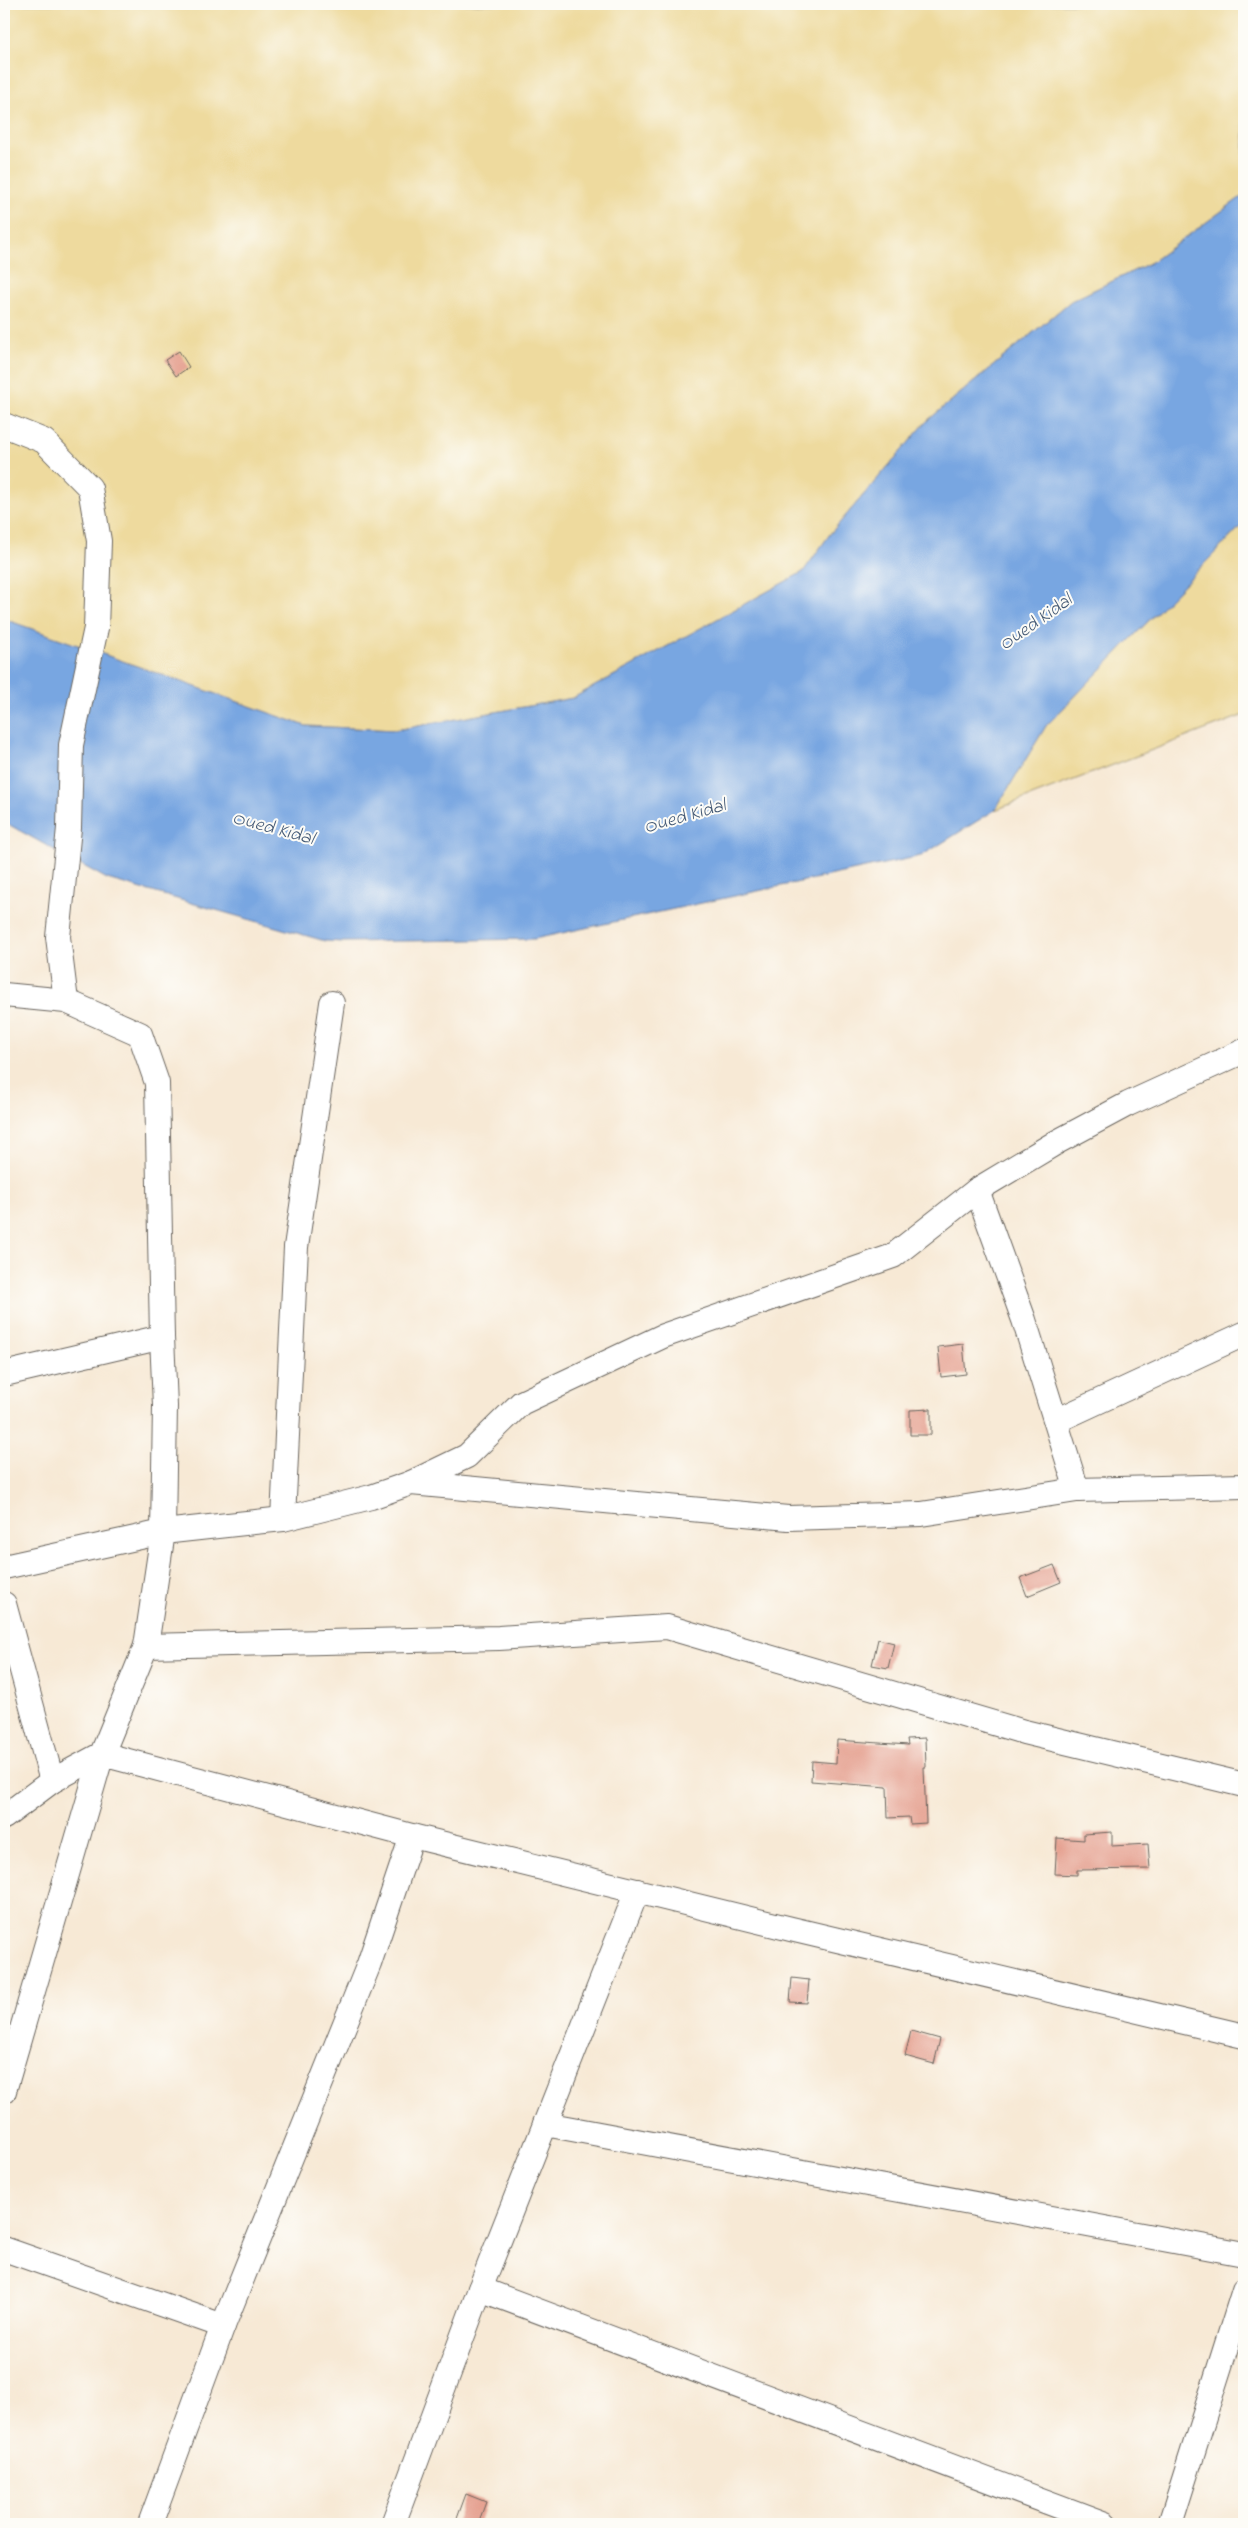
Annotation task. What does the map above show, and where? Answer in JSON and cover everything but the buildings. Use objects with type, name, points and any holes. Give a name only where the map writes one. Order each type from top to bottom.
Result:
[{"type":"street","points":[[4,425],[44,441],[90,488],[99,541],[96,628],[71,745],[69,828],[58,936],[66,1001]]},
{"type":"street","points":[[4,995],[66,1001],[140,1034],[157,1083],[165,1406],[163,1532],[146,1646],[102,1754],[9,2058],[4,2091]]},
{"type":"street","points":[[283,1519],[296,1247],[332,1003]]},
{"type":"street","points":[[4,1567],[163,1532],[283,1519],[371,1497],[411,1483],[467,1456],[521,1403],[662,1336],[893,1256],[977,1190],[1057,1142],[1128,1104],[1244,1051]]},
{"type":"street","points":[[977,1190],[1024,1320],[1077,1490]]},
{"type":"street","points":[[1056,1421],[1244,1334]]},
{"type":"street","points":[[4,1374],[162,1337]]},
{"type":"street","points":[[411,1483],[788,1518],[921,1514],[1077,1490],[1244,1486]]},
{"type":"street","points":[[4,1604],[52,1781]]},
{"type":"street","points":[[146,1646],[499,1638],[667,1627],[1024,1732],[1244,1785]]},
{"type":"street","points":[[4,1817],[52,1781],[102,1754],[412,1836],[637,1892],[1244,2036]]},
{"type":"street","points":[[150,2524],[223,2326],[369,1964],[412,1836]]},
{"type":"street","points":[[393,2524],[480,2289],[637,1892]]},
{"type":"street","points":[[545,2124],[1244,2254]]},
{"type":"street","points":[[4,2250],[223,2326]]},
{"type":"street","points":[[480,2289],[1105,2524]]},
{"type":"street","points":[[1170,2524],[1244,2290]]},
{"type":"sand","points":[[4,4],[1244,4],[1244,195],[1150,263],[1071,301],[927,421],[830,534],[803,572],[573,698],[396,730],[306,726],[4,619]]},
{"type":"sand","points":[[1244,523],[1244,715],[995,810],[1046,726]]},
{"type":"water","name":"Oued Kidal","points":[[1244,195],[1244,523],[1046,726],[995,810],[921,856],[534,939],[343,942],[325,941],[107,879],[4,822],[4,619],[306,726],[396,730],[573,698],[803,572],[830,534],[927,421],[1071,301],[1150,263]]}]
